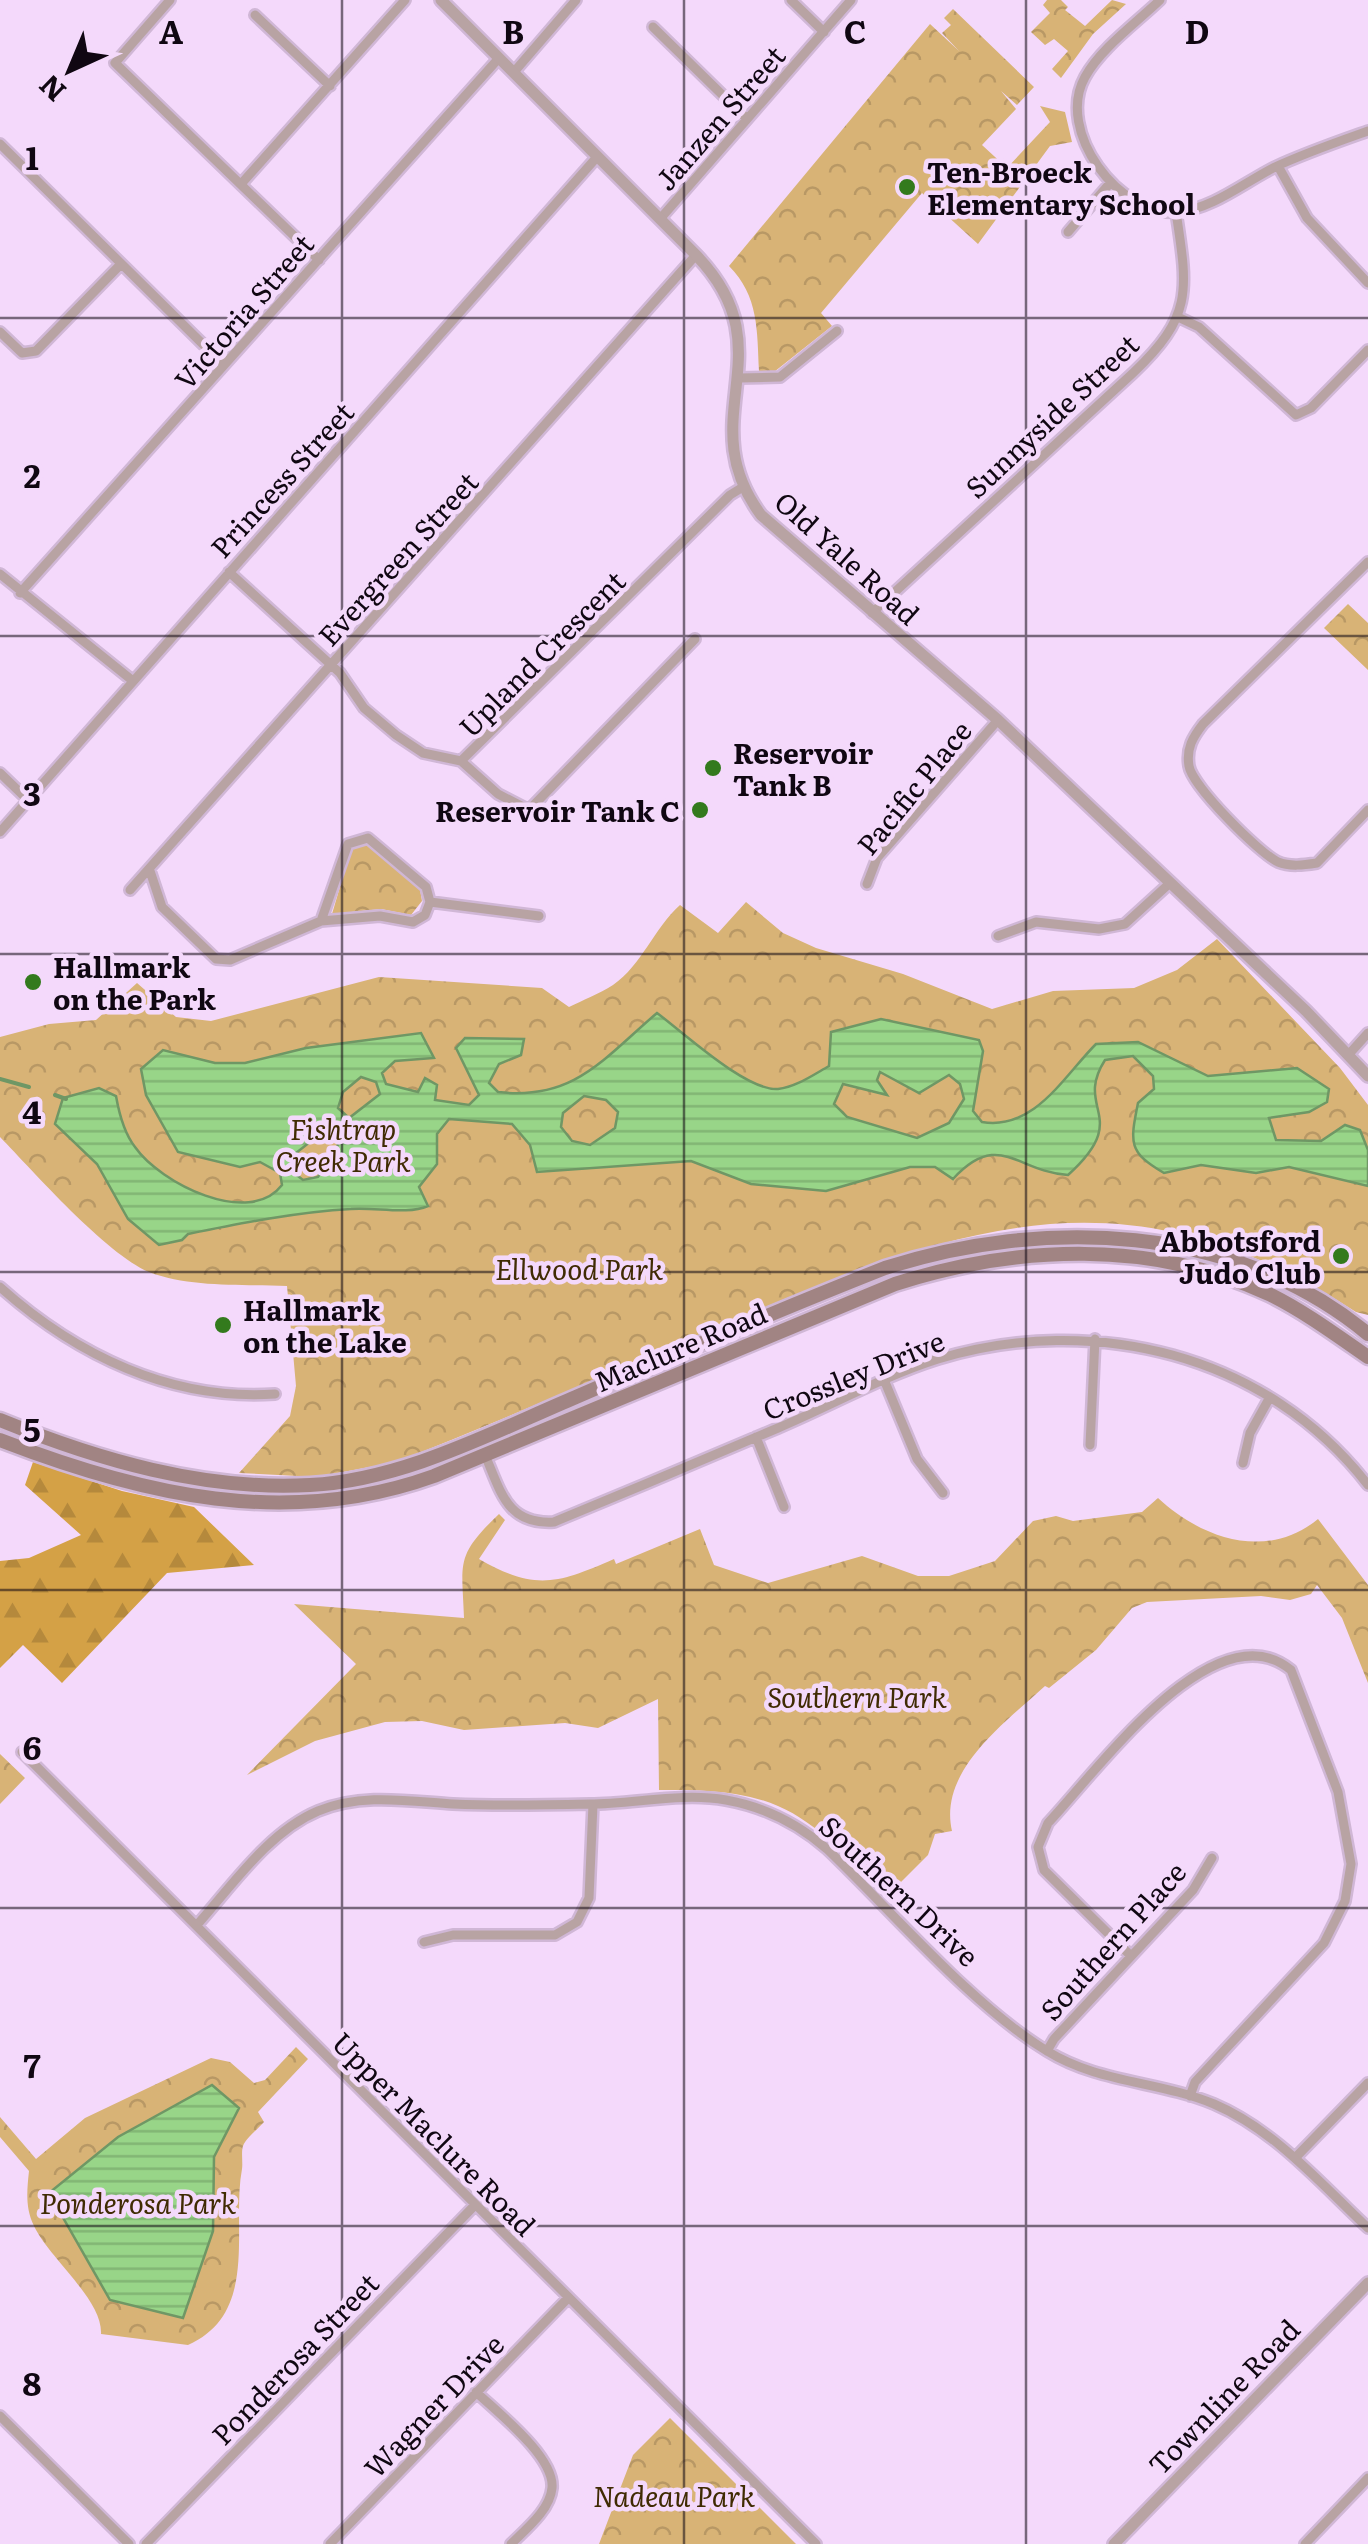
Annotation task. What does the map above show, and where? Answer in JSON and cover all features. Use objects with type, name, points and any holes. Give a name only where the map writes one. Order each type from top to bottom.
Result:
[{"type":"main road","name":"Maclure Road","points":[[0,1420],[68,1448],[180,1475],[271,1486],[312,1486],[392,1472],[884,1268],[937,1251],[1002,1239],[1111,1237],[1200,1251],[1302,1290],[1368,1334]]},
{"type":"main road","name":"Maclure Road","points":[[0,1440],[124,1482],[272,1504],[314,1504],[399,1489],[896,1284],[1002,1256],[1059,1253],[1156,1260],[1268,1294],[1368,1357]]},
{"type":"main road","points":[[1350,1319],[1368,1323]]},
{"type":"main road","points":[[485,1455],[493,1442],[541,1422],[554,1406]]},
{"type":"street","points":[[170,0],[115,63],[319,260]]},
{"type":"street","points":[[241,184],[404,0]]},
{"type":"street","name":"Old Yale Road","points":[[441,0],[696,255],[722,288],[736,317],[740,378],[730,435],[743,487],[772,527],[998,720],[1350,1053],[1368,1076]]},
{"type":"street","points":[[514,72],[576,0]]},
{"type":"street","points":[[791,0],[824,32]]},
{"type":"street","name":"Janzen Street","points":[[660,219],[850,0]]},
{"type":"street","points":[[1160,0],[1083,79],[1076,104],[1078,125],[1111,182],[1140,204],[1176,212],[1196,209],[1278,166],[1368,130]]},
{"type":"street","points":[[255,14],[330,86]]},
{"type":"street","points":[[654,27],[747,120]]},
{"type":"street","name":"Victoria Street","points":[[20,594],[499,58]]},
{"type":"street","points":[[0,144],[224,365]]},
{"type":"street","name":"Princess Street","points":[[0,832],[596,157]]},
{"type":"street","points":[[1278,166],[1307,218],[1368,283]]},
{"type":"street","points":[[1068,232],[1111,182]]},
{"type":"street","points":[[1176,212],[1182,286],[1180,318],[1199,327],[1296,415],[1311,408],[1368,350]]},
{"type":"street","name":"Evergreen Street","points":[[130,890],[696,255]]},
{"type":"street","points":[[0,332],[18,350],[27,354],[36,351],[121,264]]},
{"type":"street","name":"Sunnyside Street","points":[[872,613],[1133,374],[1180,318]]},
{"type":"street","points":[[740,378],[780,377],[836,330]]},
{"type":"street","name":"Upland Crescent","points":[[229,572],[332,665],[364,708],[396,735],[423,753],[461,761],[474,753],[730,495],[743,487]]},
{"type":"street","points":[[1368,562],[1204,724],[1188,749],[1191,774],[1198,785],[1268,854],[1296,866],[1317,863],[1368,810]]},
{"type":"street","points":[[0,574],[20,594],[134,681]]},
{"type":"street","points":[[461,761],[498,794],[528,810],[695,639]]},
{"type":"street","name":"Pacific Place","points":[[866,884],[877,858],[998,720]]},
{"type":"street","points":[[0,773],[28,800]]},
{"type":"street","points":[[150,871],[162,908],[216,959],[230,960],[321,921],[380,916],[413,922],[424,915],[430,902],[426,888],[368,838],[348,844],[321,921]]},
{"type":"street","points":[[998,936],[1036,922],[1099,929],[1124,924],[1141,914],[1170,883]]},
{"type":"street","points":[[430,902],[540,916]]},
{"type":"street","points":[[1350,1053],[1368,1034]]},
{"type":"street","points":[[0,1286],[61,1337],[122,1368],[188,1386],[246,1396],[275,1394]]},
{"type":"street","points":[[1090,1445],[1095,1339]]},
{"type":"street","name":"Crossley Drive","points":[[485,1455],[504,1503],[519,1518],[534,1524],[554,1522],[938,1359],[1036,1342],[1095,1339],[1220,1369],[1270,1396],[1332,1442],[1368,1485]]},
{"type":"street","points":[[885,1382],[917,1459],[944,1493]]},
{"type":"street","points":[[1243,1462],[1250,1434],[1270,1396]]},
{"type":"street","points":[[756,1437],[784,1507]]},
{"type":"street","points":[[1131,1956],[1044,1870],[1038,1847],[1048,1823],[1194,1673],[1252,1652],[1275,1657],[1291,1670],[1338,1792],[1350,1864],[1346,1901],[1324,1942],[1195,2082],[1190,2096]]},
{"type":"street","name":"Upper Maclure Road","points":[[22,1752],[816,2544]]},
{"type":"street","name":"Southern Drive","points":[[197,1925],[260,1854],[290,1827],[318,1811],[382,1798],[454,1804],[724,1800],[768,1811],[803,1828],[993,2009],[1047,2052],[1090,2072],[1190,2096],[1242,2118],[1294,2158],[1368,2228]]},
{"type":"street","points":[[424,1942],[453,1936],[555,1934],[577,1922],[589,1898],[593,1804]]},
{"type":"street","name":"Southern Place","points":[[1047,2052],[1193,1890],[1212,1858]]},
{"type":"street","points":[[1294,2158],[1368,2083]]},
{"type":"street","name":"Ponderosa Street","points":[[146,2544],[475,2205]]},
{"type":"street","name":"Townline Road","points":[[1114,2544],[1368,2283]]},
{"type":"street","name":"Wagner Drive","points":[[330,2544],[568,2298]]},
{"type":"street","points":[[476,2392],[540,2455],[548,2470],[552,2487],[546,2503],[512,2544]]},
{"type":"street","points":[[0,2416],[128,2544]]},
{"type":"street","points":[[1312,2542],[1368,2478]]},
{"type":"green space","points":[[1047,0],[1061,0],[1068,7],[1065,10],[1085,26],[1112,0],[1126,4],[1093,34],[1061,78],[1052,69],[1068,51],[1054,39],[1045,45],[1031,32],[1050,13],[1043,5]]},
{"type":"green space","name":"Ten-Broeck Elementary School","points":[[953,9],[1034,87],[1017,105],[1001,91],[1016,109],[982,145],[1007,168],[1050,122],[1040,106],[1065,112],[1072,142],[1050,146],[978,244],[922,193],[821,313],[832,326],[774,372],[759,371],[751,302],[729,266],[930,24],[959,51],[942,33],[951,25],[944,18]]},
{"type":"green space","points":[[1348,604],[1368,623],[1368,670],[1324,628]]},
{"type":"green space","points":[[369,843],[420,889],[422,901],[411,915],[381,909],[332,914],[352,846]]},
{"type":"green space","name":"Fishtrap Creek Park","points":[[746,902],[783,933],[816,948],[903,974],[992,1009],[1053,991],[1134,988],[1177,970],[1217,939],[1340,1068],[1368,1105],[1368,1315],[1273,1266],[1194,1237],[1119,1224],[1044,1225],[970,1237],[894,1258],[732,1321],[396,1462],[317,1477],[239,1473],[290,1416],[296,1386],[287,1286],[199,1283],[149,1272],[92,1231],[0,1137],[0,1037],[49,1024],[96,1020],[137,983],[176,1017],[211,1021],[379,977],[542,988],[569,1007],[623,977],[680,905],[718,933]]},
{"type":"green space","points":[[33,1462],[122,1491],[194,1507],[254,1565],[167,1573],[62,1683],[23,1645],[0,1668],[0,1561],[29,1558],[81,1535],[25,1485]]},
{"type":"green space","name":"Southern Park","points":[[1158,1498],[1194,1524],[1235,1540],[1278,1539],[1318,1519],[1368,1585],[1368,1683],[1342,1618],[1317,1585],[1311,1594],[1290,1600],[1261,1596],[1147,1602],[1132,1608],[1096,1650],[1049,1688],[1045,1686],[979,1749],[955,1788],[950,1809],[952,1831],[935,1834],[928,1855],[887,1896],[811,1825],[788,1811],[735,1794],[659,1790],[658,1699],[598,1728],[565,1723],[464,1730],[422,1721],[385,1722],[315,1741],[247,1775],[356,1664],[294,1604],[464,1618],[464,1561],[475,1540],[499,1514],[505,1520],[479,1559],[531,1580],[577,1574],[614,1559],[616,1564],[700,1529],[714,1565],[768,1583],[862,1556],[918,1576],[949,1576],[995,1561],[1033,1521],[1056,1516],[1073,1521],[1142,1512]]},
{"type":"green space","points":[[0,1754],[25,1778],[0,1804]]},
{"type":"green space","name":"Ponderosa Park","points":[[296,2047],[308,2059],[258,2112],[264,2122],[243,2146],[238,2267],[225,2312],[211,2331],[188,2345],[101,2334],[85,2293],[34,2226],[28,2206],[29,2171],[0,2137],[0,2117],[36,2159],[85,2118],[211,2058],[230,2062],[254,2083],[265,2080]]},
{"type":"green space","name":"Nadeau Park","points":[[670,2418],[796,2544],[599,2544],[633,2455]]},
{"type":"shaded area","points":[[657,1013],[733,1071],[749,1081],[778,1089],[829,1066],[831,1032],[881,1019],[979,1040],[983,1051],[973,1111],[982,1122],[1001,1123],[1032,1110],[1096,1044],[1138,1042],[1208,1076],[1297,1068],[1329,1089],[1327,1102],[1309,1112],[1269,1118],[1276,1140],[1321,1141],[1345,1125],[1360,1130],[1368,1150],[1368,1186],[1289,1167],[1256,1173],[1201,1165],[1164,1173],[1144,1159],[1134,1145],[1138,1103],[1154,1089],[1153,1076],[1133,1056],[1105,1060],[1095,1091],[1100,1126],[1097,1139],[1068,1175],[996,1155],[969,1164],[953,1179],[935,1167],[910,1167],[826,1191],[751,1184],[691,1161],[537,1172],[530,1145],[512,1124],[449,1119],[437,1134],[437,1164],[419,1187],[428,1206],[290,1215],[188,1234],[182,1240],[159,1245],[128,1219],[97,1164],[55,1124],[63,1098],[99,1088],[116,1096],[131,1141],[164,1174],[205,1196],[249,1202],[267,1197],[282,1185],[280,1173],[260,1162],[240,1167],[178,1152],[146,1095],[141,1069],[163,1050],[215,1063],[245,1063],[306,1048],[421,1033],[434,1058],[395,1061],[382,1073],[386,1084],[418,1092],[425,1078],[437,1085],[435,1100],[469,1105],[479,1095],[456,1048],[465,1038],[524,1039],[521,1055],[499,1064],[489,1083],[498,1092],[524,1093],[547,1090],[586,1073]],"holes":[[[880,1072],[919,1093],[949,1075],[960,1084],[964,1099],[949,1123],[917,1138],[847,1117],[834,1104],[843,1084],[887,1095],[877,1080]],[[361,1077],[376,1082],[380,1094],[349,1118],[338,1108],[343,1092]],[[584,1096],[606,1100],[618,1112],[615,1128],[590,1145],[572,1141],[561,1127],[563,1113]],[[335,1128],[338,1145],[318,1177],[303,1180],[289,1169],[296,1153],[310,1142],[310,1131]]]},
{"type":"shaded area","points":[[212,2085],[239,2108],[214,2157],[213,2231],[183,2318],[110,2300],[49,2193],[118,2137]]},
{"type":"waterway","points":[[0,1079],[29,1087]]},
{"type":"waterway","points":[[55,1095],[66,1099]]},
{"type":"place","name":"Ten-Broeck Elementary School","points":[[907,187]]},
{"type":"place","name":"Reservoir Tank B","points":[[713,768]]},
{"type":"place","name":"Reservoir Tank C","points":[[700,810]]},
{"type":"place","name":"Hallmark on the Park","points":[[33,982]]},
{"type":"place","name":"Abbotsford Judo Club","points":[[1341,1256]]},
{"type":"place","name":"Hallmark on the Lake","points":[[223,1325]]},
{"type":"park label","name":"Ellwood Park","points":[[579,1268]]}]
